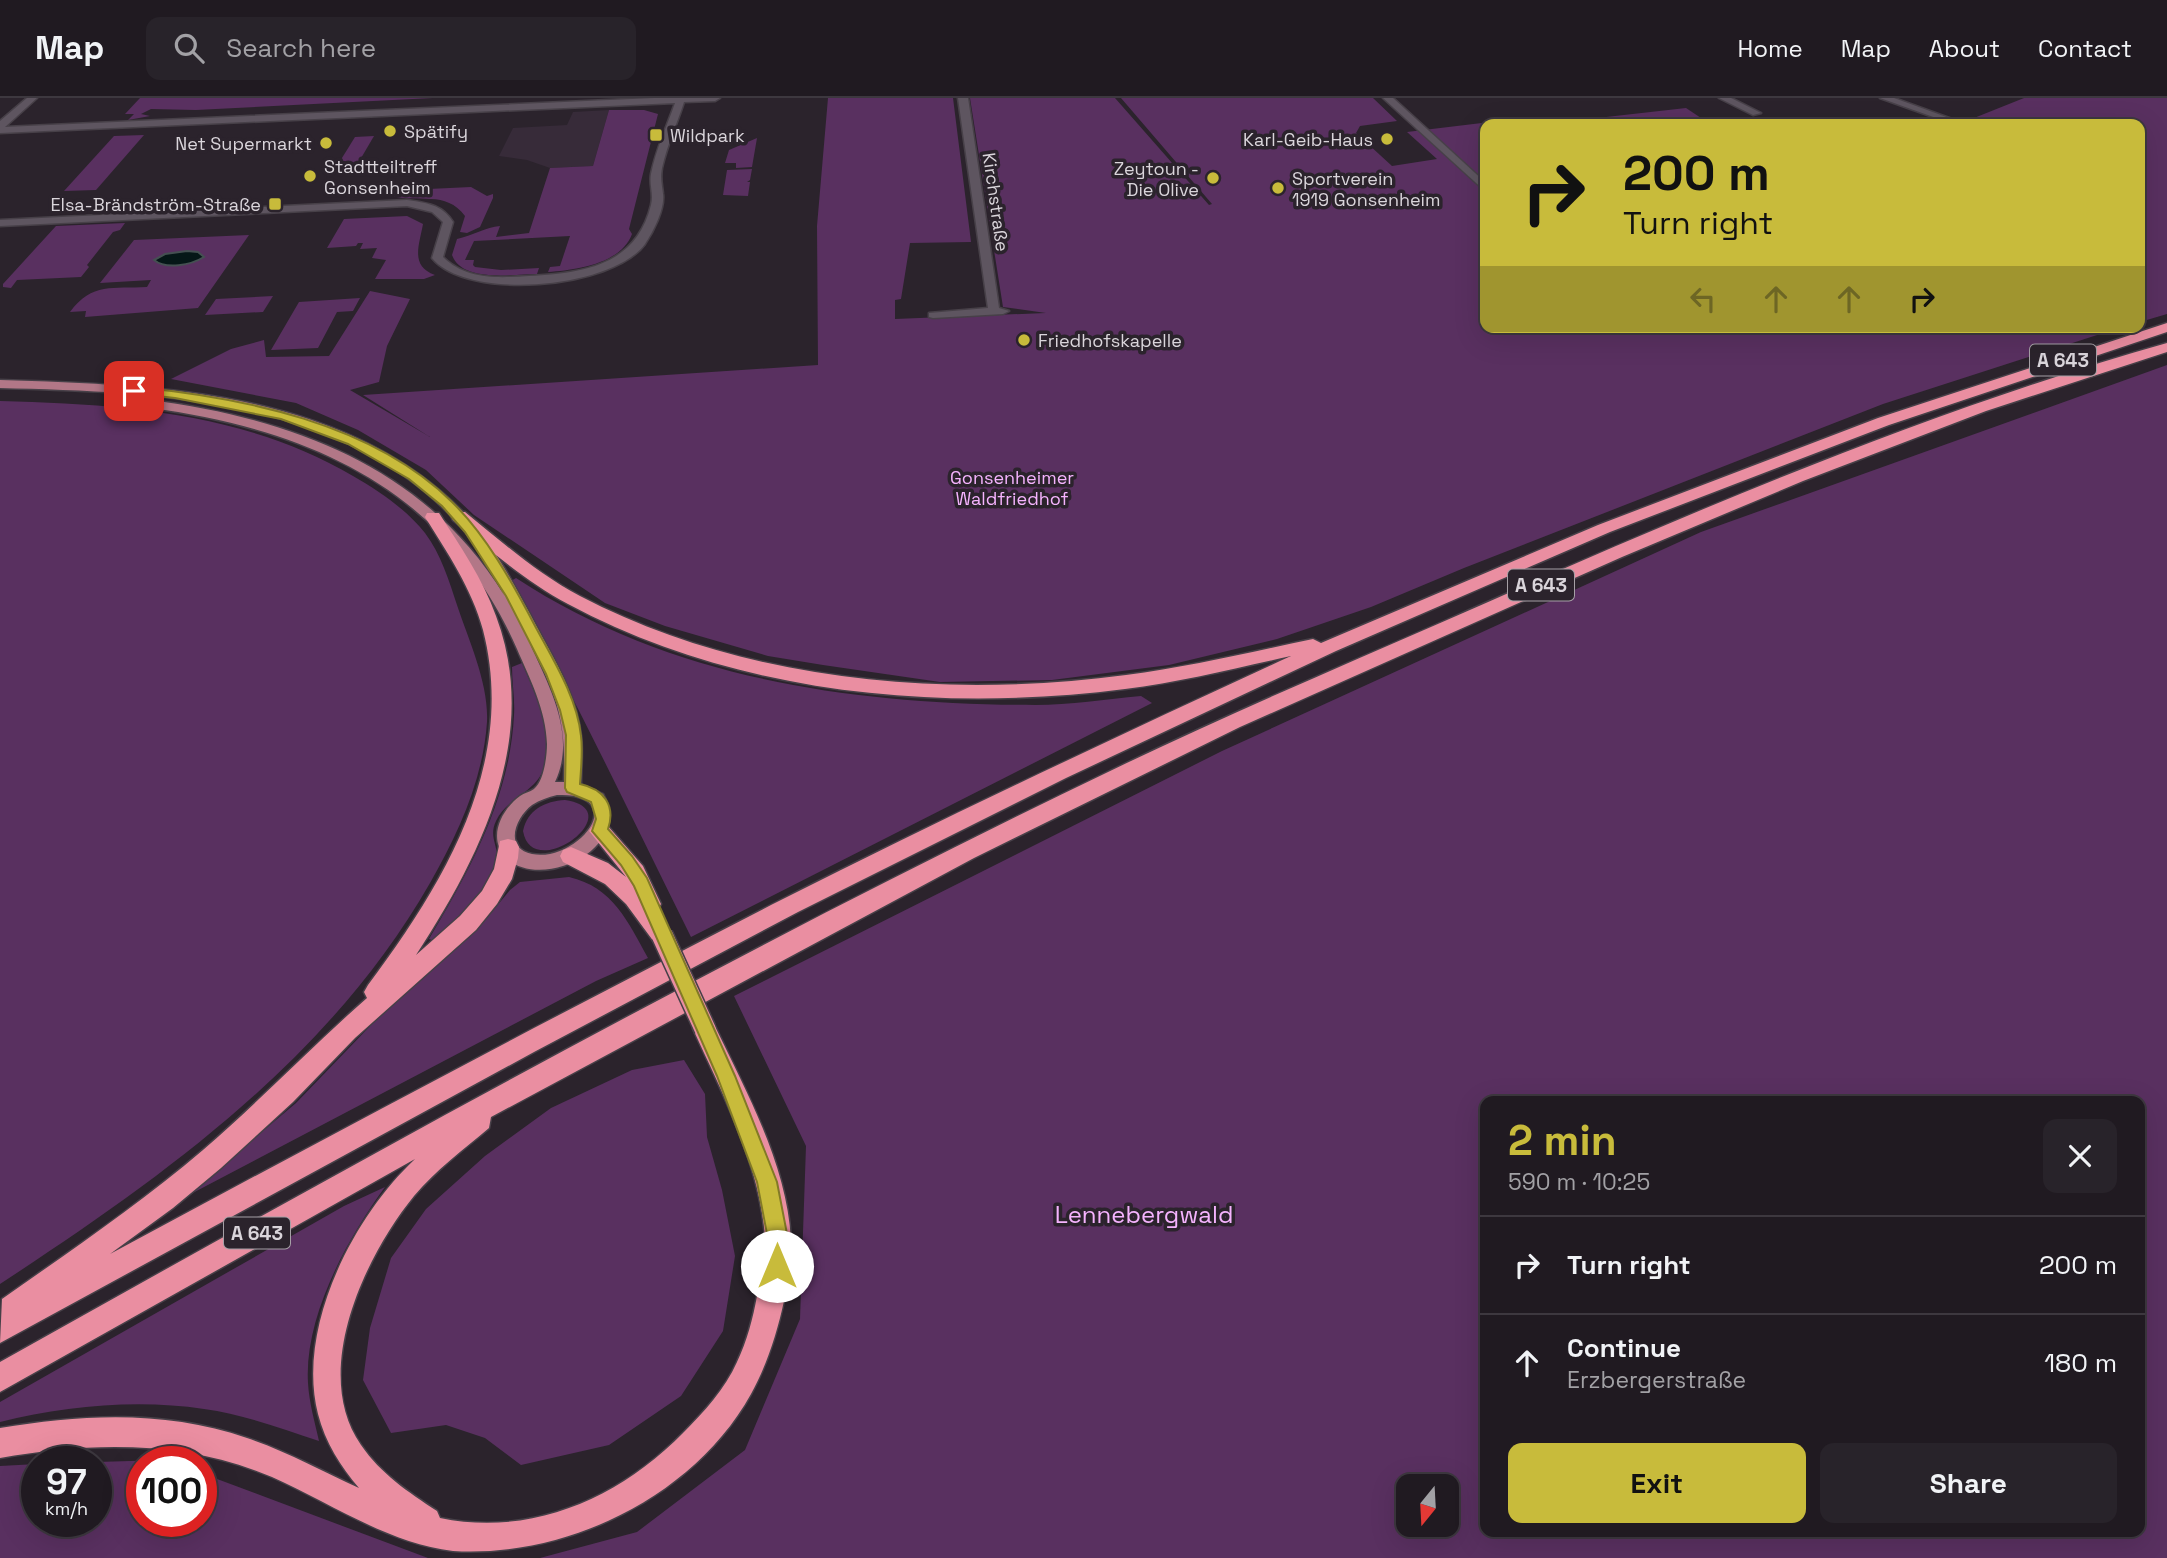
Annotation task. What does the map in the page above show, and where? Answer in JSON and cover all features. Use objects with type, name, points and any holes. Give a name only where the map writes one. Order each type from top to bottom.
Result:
[{"type":"highway","name":"A 643","points":[[0,1329],[589,1010],[915,844],[1353,636],[1632,517],[1776,461],[1959,394],[2167,327]]},
{"type":"highway","name":"A 643","points":[[0,1378],[623,1030],[923,875],[1200,737],[1647,537],[1967,414],[2167,347]]},
{"type":"highway","points":[[459,516],[531,574],[575,601],[625,625],[682,646],[811,677],[953,691],[1100,685],[1171,676],[1353,636]]},
{"type":"highway","points":[[347,1030],[396,965],[451,880],[471,838],[496,759],[502,712],[502,676],[493,632],[479,595],[433,517]]},
{"type":"highway","points":[[0,1443],[46,1434],[106,1429],[158,1431],[191,1437],[279,1465],[378,1515],[453,1536],[499,1538],[542,1533],[583,1520],[649,1485],[686,1453],[734,1395],[762,1333],[777,1266],[775,1214],[758,1156],[635,872],[600,831]]},
{"type":"highway","points":[[0,1317],[142,1215],[212,1159],[284,1094],[347,1030],[483,907],[503,875],[508,860],[508,847]]},
{"type":"highway","points":[[571,856],[592,863],[631,892],[662,935]]},
{"type":"highway","points":[[453,1536],[387,1498],[343,1447],[331,1416],[327,1390],[327,1354],[333,1323],[344,1291],[385,1213],[423,1170],[515,1090]]},
{"type":"main road","points":[[0,384],[175,395],[285,416],[352,441],[413,476],[459,516],[512,595],[553,674],[568,710],[574,735],[572,788]]},
{"type":"main road","points":[[0,395],[162,405],[269,426],[335,451],[362,465],[412,499],[433,517],[484,574],[545,695],[553,723],[555,749],[554,765],[541,793]]},
{"type":"main road","points":[[572,788],[586,791],[603,807],[604,819],[600,831],[583,849],[556,861],[526,861],[515,855],[508,847],[505,836],[511,817],[526,801],[541,793],[572,788]]},
{"type":"street","points":[[0,128],[32,98]]},
{"type":"street","points":[[0,128],[304,119],[615,100],[715,98]]},
{"type":"street","name":"Kirchstraße","points":[[933,315],[998,311],[963,98]]},
{"type":"street","points":[[1388,98],[1480,183]]},
{"type":"street","points":[[1724,98],[1756,113]]},
{"type":"street","points":[[0,223],[407,203],[430,207],[443,213],[448,222],[437,258],[451,272],[486,279],[557,278],[606,266],[622,258],[643,239],[658,196],[654,184],[681,99]]},
{"type":"street","points":[[1890,99],[1947,119]]},
{"type":"street","points":[[670,100],[668,108],[673,118]]},
{"type":"shaded area","points":[[609,110],[593,166],[550,168],[527,160],[499,156],[513,128],[567,125],[573,112]]},
{"type":"shaded area","points":[[198,252],[204,257],[179,265],[165,265],[154,260],[165,254]]},
{"type":"green space","points":[[140,98],[433,98],[196,110],[151,109],[141,114],[150,116],[128,120],[134,114],[125,114]]},
{"type":"green space","name":"Gonsenheimer Waldfriedhof","points":[[828,98],[953,98],[971,242],[910,243],[901,299],[895,300],[895,319],[1046,313],[1003,307],[970,98],[1115,98],[1209,205],[1212,204],[1121,98],[1373,98],[1397,121],[1360,126],[1356,133],[1392,166],[1437,159],[1407,132],[1480,123],[1480,333],[2103,333],[1883,404],[1371,607],[1277,639],[1169,665],[1052,680],[940,682],[768,656],[665,626],[605,603],[474,515],[426,470],[358,430],[296,403],[171,379],[231,349],[264,340],[266,357],[329,356],[370,291],[410,299],[387,346],[379,382],[350,390],[430,437],[363,395],[818,365],[817,226]]},
{"type":"green space","points":[[2024,98],[2167,98],[2167,314],[2145,321],[2145,119],[1972,119]]},
{"type":"green space","points":[[1686,108],[1702,119],[1588,119]]},
{"type":"green space","points":[[609,110],[644,110],[658,114],[629,229],[632,234],[626,244],[608,259],[596,264],[548,272],[550,267],[560,266],[570,236],[474,241],[465,260],[474,260],[475,267],[501,270],[539,268],[537,274],[489,275],[466,270],[458,264],[452,255],[457,239],[500,226],[496,237],[529,233],[550,168],[593,166]]},
{"type":"green space","points":[[144,135],[96,190],[64,191],[114,136]]},
{"type":"green space","points":[[374,136],[357,165],[337,166],[355,137]]},
{"type":"green space","points":[[757,138],[752,167],[736,168],[736,163],[725,163],[729,150]]},
{"type":"green space","points":[[752,169],[747,182],[750,182],[748,196],[723,195],[727,170]]},
{"type":"green space","points":[[471,187],[487,196],[493,194],[493,198],[480,227],[467,233],[460,232],[465,216],[449,203],[391,196],[407,190]]},
{"type":"green space","points":[[407,216],[423,224],[418,247],[419,261],[427,271],[435,275],[424,279],[375,279],[386,260],[372,258],[377,248],[360,249],[363,243],[358,243],[356,246],[327,248],[344,219]]},
{"type":"green space","points":[[125,223],[120,230],[113,232],[81,277],[17,280],[11,288],[3,287],[56,226]]},
{"type":"green space","points":[[249,235],[198,308],[85,317],[86,311],[70,312],[78,302],[95,291],[147,287],[151,280],[100,283],[134,240]]},
{"type":"green space","points":[[273,296],[263,312],[205,315],[216,299]]},
{"type":"green space","points":[[360,298],[353,311],[337,312],[318,348],[271,350],[299,302]]},
{"type":"green space","name":"Lennebergwald","points":[[2167,365],[2167,1558],[540,1558],[637,1532],[745,1450],[800,1319],[806,1146],[734,996],[1222,751],[1701,532]]},
{"type":"green space","points":[[0,401],[137,409],[227,425],[312,455],[373,488],[418,524],[440,559],[477,663],[485,693],[487,722],[475,786],[450,845],[430,883],[390,946],[344,1004],[294,1058],[239,1109],[182,1156],[62,1243],[0,1284]]},
{"type":"green space","points":[[516,578],[576,613],[637,641],[701,663],[765,679],[831,691],[899,699],[1048,705],[1141,696],[1152,703],[691,937],[581,714],[511,581]]},
{"type":"green space","points":[[522,663],[545,724],[548,740],[543,771],[534,784],[508,805],[496,821],[493,831],[497,857],[495,870],[484,894],[435,941],[429,939],[473,859],[496,804],[511,745],[514,709],[512,667]]},
{"type":"green space","points":[[565,800],[583,806],[588,817],[584,828],[558,848],[543,850],[530,846],[523,831],[528,817],[544,805]]},
{"type":"green space","points":[[569,877],[597,889],[618,908],[648,958],[596,981],[185,1197],[296,1103],[400,995],[486,919],[510,890],[520,882]]},
{"type":"green space","points":[[684,1060],[705,1094],[707,1137],[722,1190],[735,1256],[723,1331],[681,1396],[609,1445],[521,1465],[485,1438],[446,1425],[391,1433],[363,1380],[370,1328],[391,1258],[426,1209],[485,1156],[551,1108],[632,1070]]},
{"type":"green space","points":[[385,1187],[343,1254],[313,1332],[308,1383],[319,1441],[233,1414],[179,1406],[75,1408],[0,1422],[0,1402],[344,1206]]},
{"type":"green space","points":[[126,1461],[126,1537],[217,1537],[217,1479],[428,1558],[0,1558],[0,1466],[21,1465],[21,1537],[112,1537],[112,1462]]},
{"type":"place","name":"Spätify","points":[[390,131]]},
{"type":"place","name":"Wildpark","points":[[656,135]]},
{"type":"place","name":"Karl-Geib-Haus","points":[[1387,139]]},
{"type":"place","name":"Net Supermarkt","points":[[326,143]]},
{"type":"place","name":"Stadtteiltreff Gonsenheim","points":[[310,176]]},
{"type":"place","name":"Zeytoun - Die Olive","points":[[1213,178]]},
{"type":"place","name":"Sportverein 1919 Gonsenheim","points":[[1278,188]]},
{"type":"place","name":"Elsa-Brändström-Straße","points":[[275,204]]},
{"type":"place","name":"Friedhofskapelle","points":[[1024,340]]},
{"type":"route","points":[[134,391],[214,401],[285,416],[352,441],[413,476],[438,495],[470,529],[512,595],[553,674],[568,710],[574,735],[572,788],[586,791],[603,807],[604,819],[600,831],[626,860],[641,883],[726,1076],[767,1182],[778,1239],[777,1266]]}]
